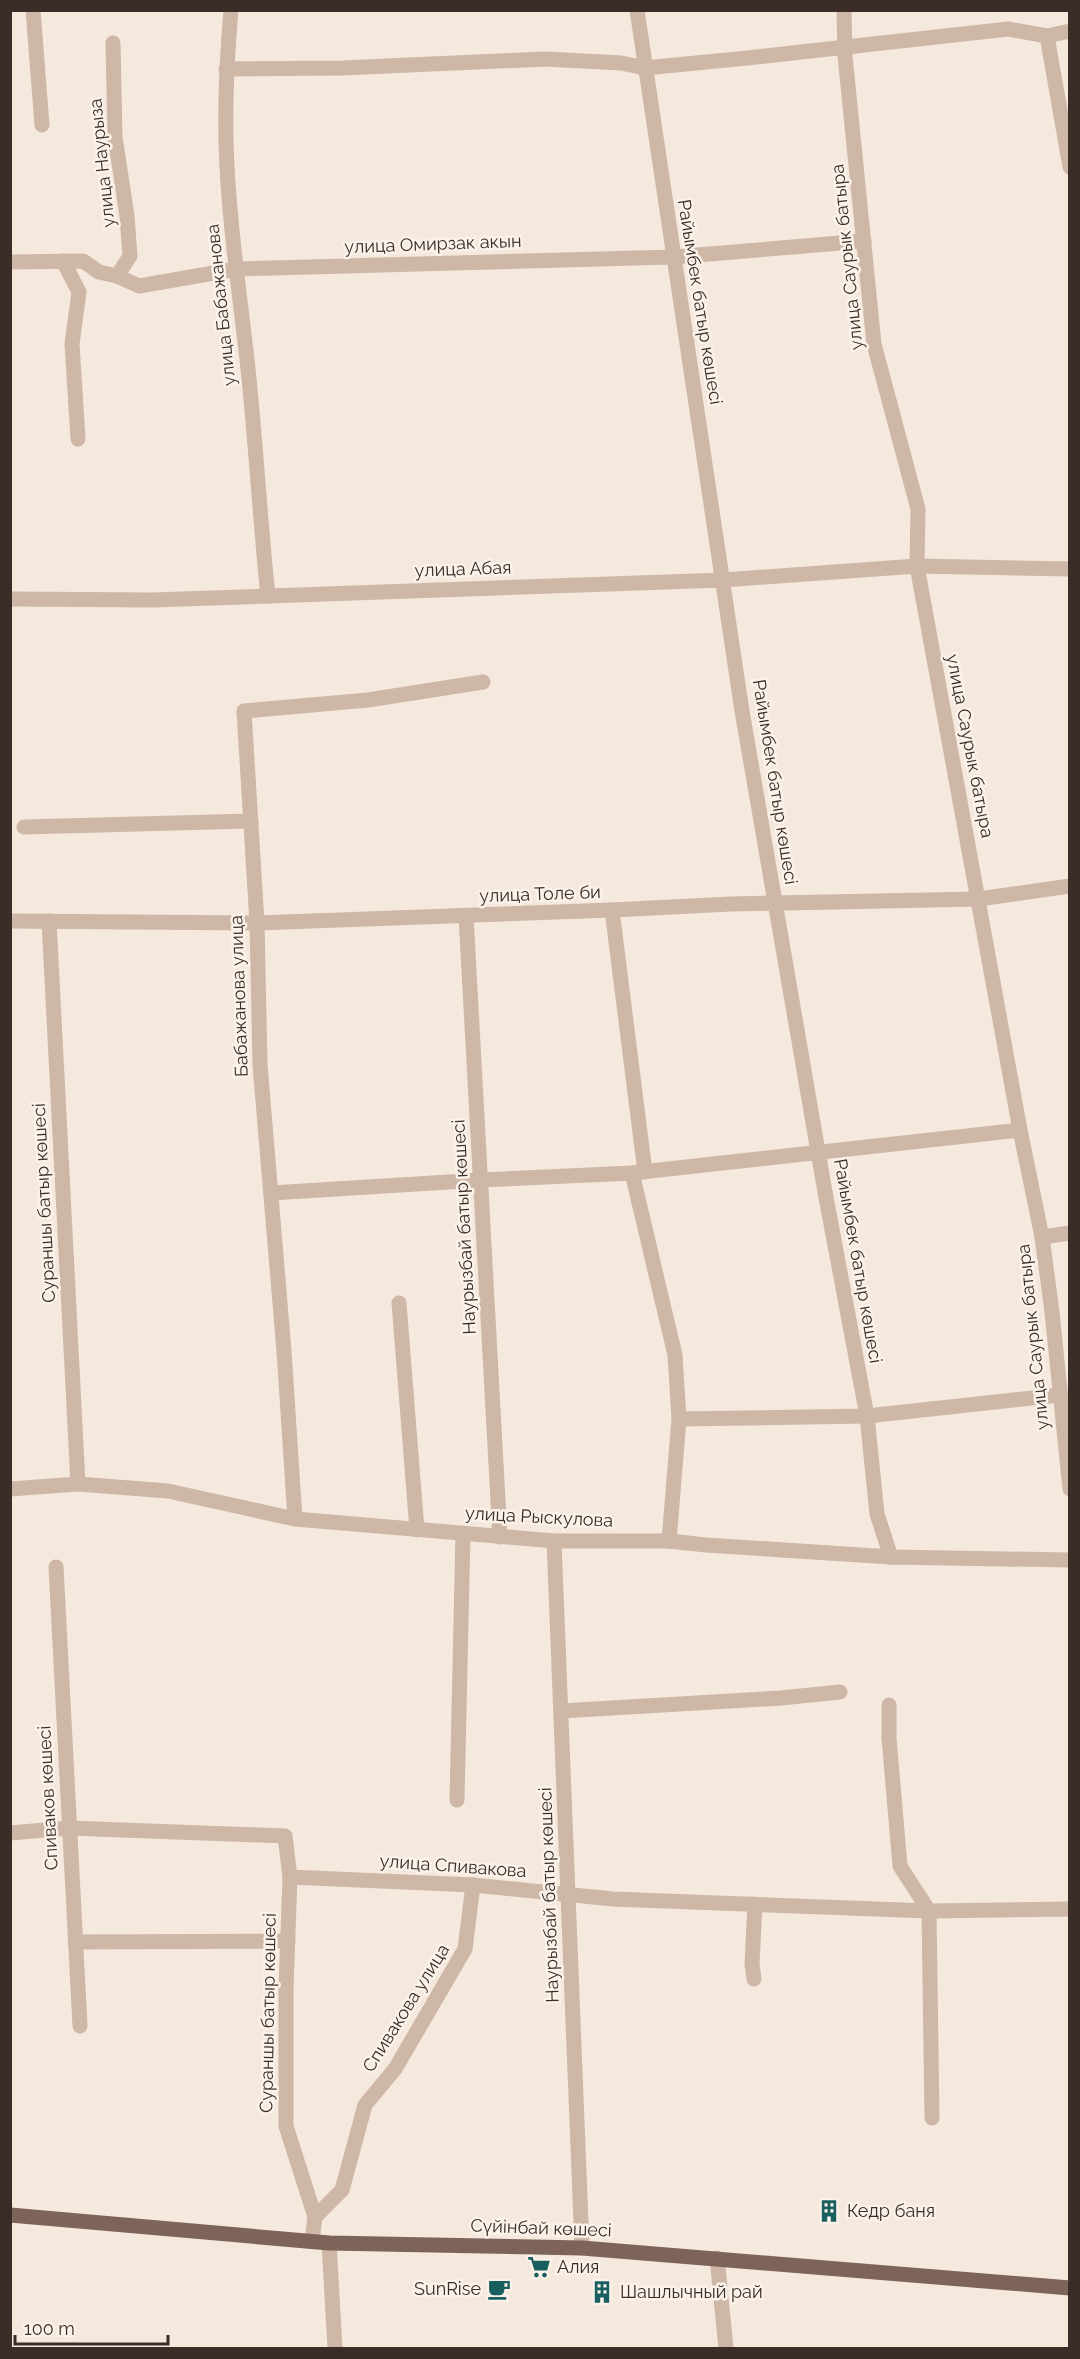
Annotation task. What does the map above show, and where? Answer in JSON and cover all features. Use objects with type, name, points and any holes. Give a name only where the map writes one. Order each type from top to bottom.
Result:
[{"type":"main road","name":"Сүйінбай көшесі","points":[[10,2215],[329,2242],[582,2248],[1070,2288]]},
{"type":"street","points":[[33,10],[42,125]]},
{"type":"street","name":"улица Бабажанова","points":[[231,10],[226,69],[226,144],[268,596]]},
{"type":"street","name":"Райымбек батыр көшесі","points":[[637,10],[742,711],[818,1151],[867,1416],[877,1514],[891,1557]]},
{"type":"street","name":"улица Саурык батыра","points":[[844,10],[845,47],[874,344],[918,509],[917,566],[1020,1130],[1042,1237],[1070,1489]]},
{"type":"street","points":[[226,69],[342,68],[545,59],[621,63],[645,68],[1008,29],[1047,36],[1070,31]]},
{"type":"street","points":[[1047,36],[1070,167]]},
{"type":"street","name":"улица Наурыза","points":[[114,43],[116,137],[128,216],[130,256],[117,276]]},
{"type":"street","name":"улица Омирзак акын","points":[[10,262],[83,261],[99,272],[117,276],[139,286],[237,269],[674,257],[864,241]]},
{"type":"street","points":[[63,261],[80,292],[72,344],[78,439]]},
{"type":"street","name":"улица Абая","points":[[10,599],[153,600],[268,596],[724,579],[917,566],[1070,568]]},
{"type":"street","name":"Бабажанова улица","points":[[295,1519],[260,1065],[257,923],[244,711],[368,700],[483,682]]},
{"type":"street","points":[[24,827],[251,821]]},
{"type":"street","name":"улица Толе би","points":[[10,921],[257,923],[731,904],[979,899],[1070,886]]},
{"type":"street","points":[[612,910],[638,1173],[675,1355],[679,1419],[669,1541]]},
{"type":"street","name":"Наурызбай батыр көшесі","points":[[466,916],[500,1537]]},
{"type":"street","name":"Сураншы батыр көшесі","points":[[49,921],[78,1484]]},
{"type":"street","points":[[271,1193],[638,1173],[1020,1130]]},
{"type":"street","points":[[1042,1237],[1070,1233]]},
{"type":"street","points":[[399,1303],[417,1530]]},
{"type":"street","points":[[679,1419],[867,1416],[1060,1395]]},
{"type":"street","name":"улица Рыскулова","points":[[10,1489],[78,1484],[168,1491],[295,1519],[554,1541],[669,1541],[891,1557],[1070,1560]]},
{"type":"street","points":[[457,1800],[463,1533]]},
{"type":"street","name":"Наурызбай батыр көшесі","points":[[554,1541],[582,2248]]},
{"type":"street","name":"Спиваков көшесі","points":[[56,1567],[80,2026]]},
{"type":"street","points":[[561,1711],[781,1698],[840,1692]]},
{"type":"street","points":[[889,1705],[889,1738],[900,1866],[929,1911],[932,2118]]},
{"type":"street","points":[[10,1833],[69,1828],[285,1836],[290,1877]]},
{"type":"street","name":"Сураншы батыр көшесі","points":[[290,1877],[286,2126],[315,2217]]},
{"type":"street","name":"улица Спивакова","points":[[290,1877],[473,1886],[613,1899],[929,1911],[1070,1909]]},
{"type":"street","name":"Спивакова улица","points":[[315,2217],[342,2190],[365,2105],[395,2069],[465,1949],[473,1886]]},
{"type":"street","points":[[754,1979],[752,1964],[755,1904]]},
{"type":"street","points":[[75,1942],[288,1941]]},
{"type":"street","points":[[312,2241],[315,2217]]},
{"type":"street","points":[[329,2242],[335,2349]]},
{"type":"street","points":[[717,2258],[726,2349]]},
{"type":"place","name":"Кедр баня","points":[[829,2211]]},
{"type":"place","name":"Алия","points":[[539,2267]]},
{"type":"place","name":"SunRise","points":[[499,2289]]},
{"type":"place","name":"Шашлычный рай","points":[[602,2292]]}]
